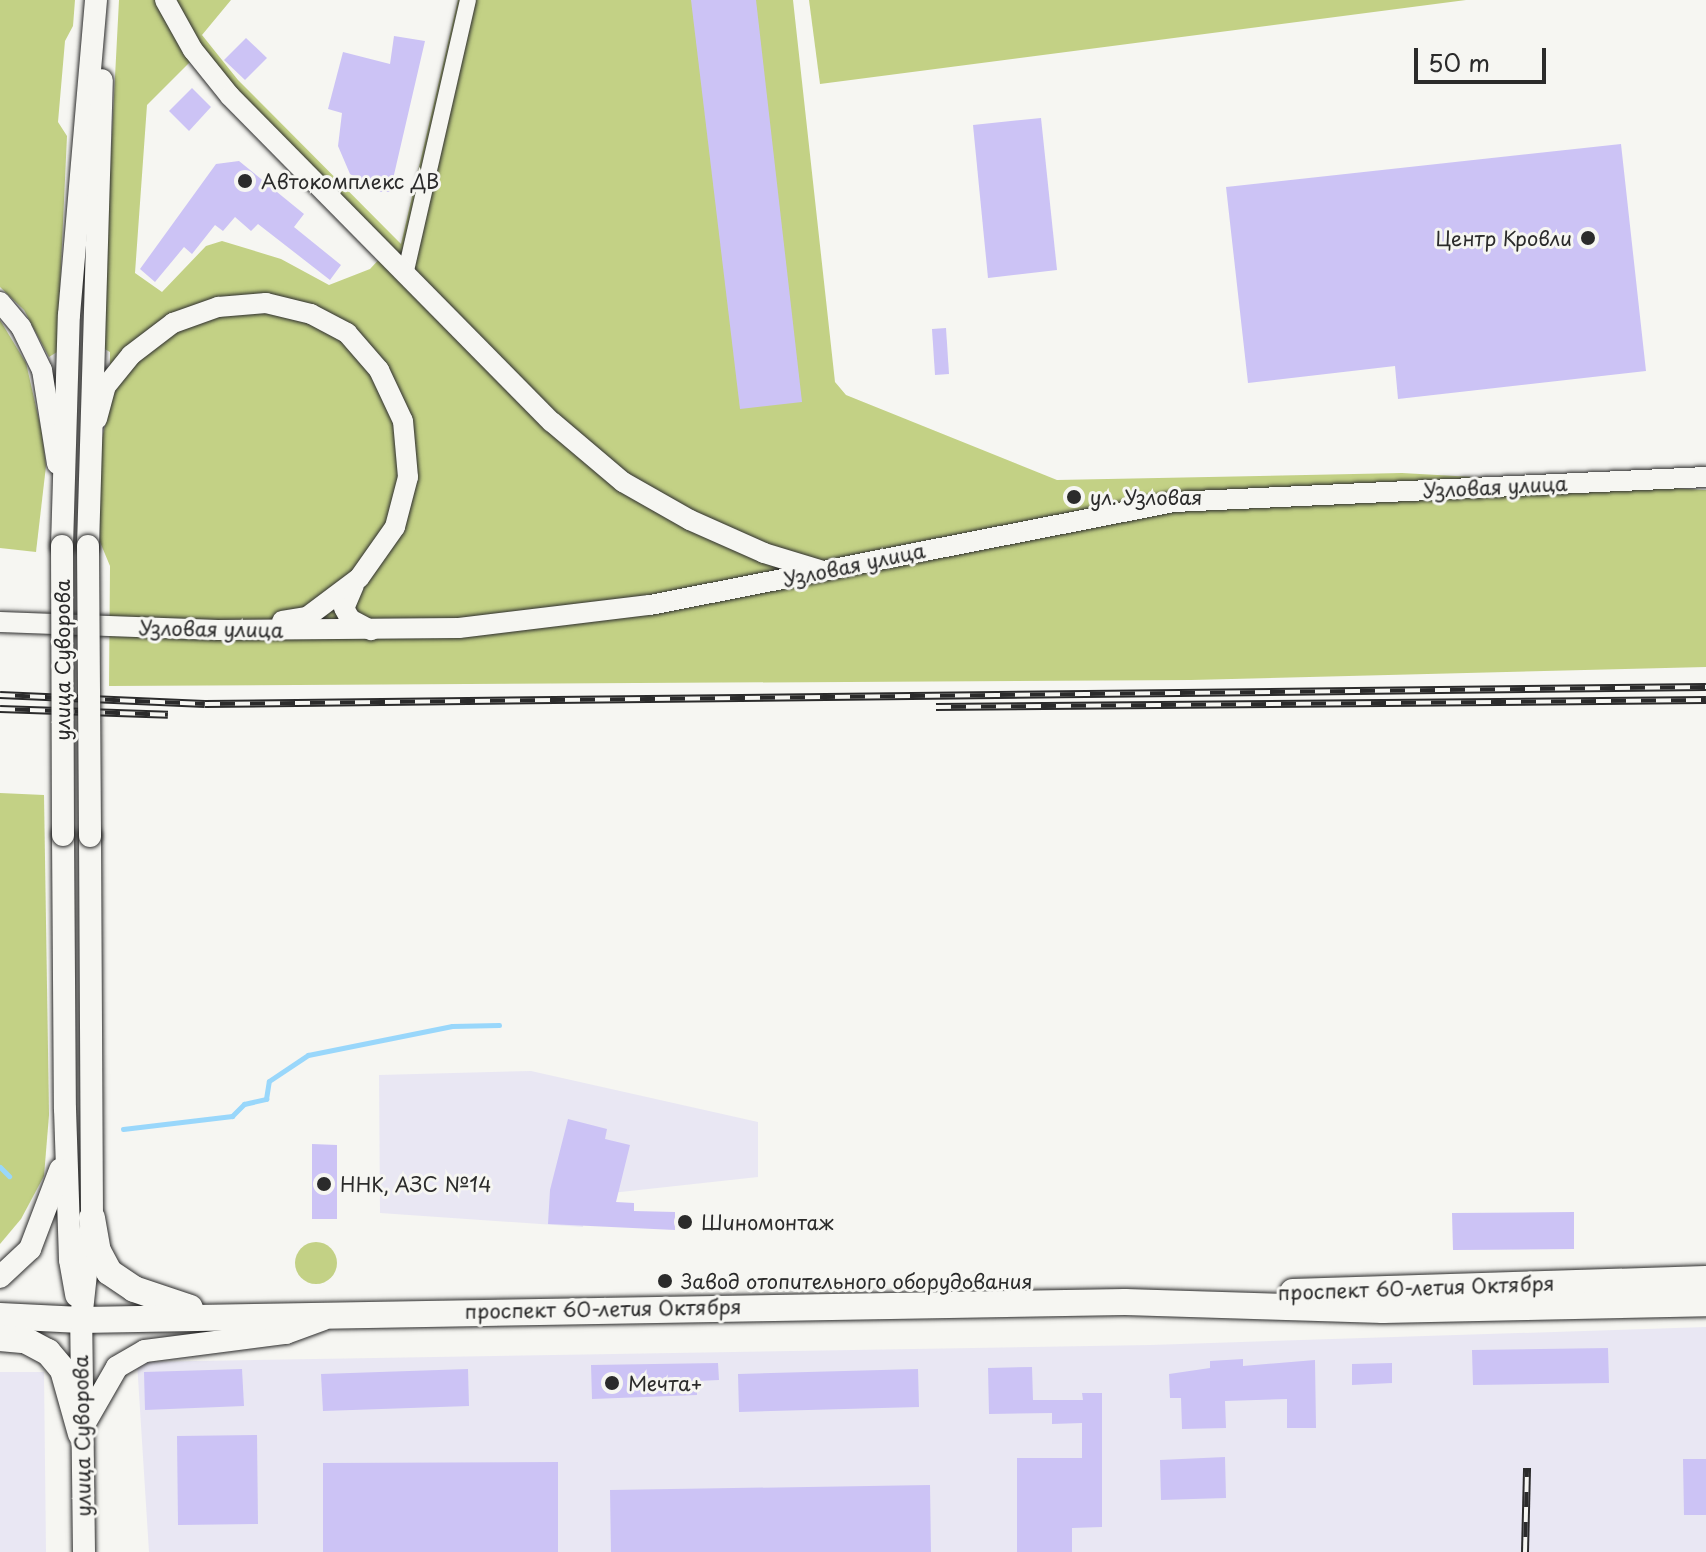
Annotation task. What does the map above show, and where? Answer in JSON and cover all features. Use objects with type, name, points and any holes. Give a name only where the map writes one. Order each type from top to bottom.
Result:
[{"type":"highway","points":[[92,1218],[98,1251],[109,1272],[134,1289],[162,1302],[229,1316]]},
{"type":"highway","name":"проспект 60-летия Октября","points":[[1125,1302],[1383,1286],[1706,1279]]},
{"type":"highway","name":"проспект 60-летия Октября","points":[[81,1320],[338,1313],[1125,1302],[1383,1310],[1706,1303]]},
{"type":"highway","points":[[0,1316],[81,1320]]},
{"type":"highway","points":[[0,1328],[81,1320]]},
{"type":"highway","points":[[0,1338],[25,1340],[48,1352],[63,1370],[81,1434]]},
{"type":"main road","name":"улица Суворова","points":[[81,1320],[70,1260],[65,1109],[62,546],[69,315],[96,0]]},
{"type":"main road","name":"улица Суворова","points":[[84,1552],[81,1320],[92,1218],[88,546],[105,0]]},
{"type":"main road","points":[[0,1277],[30,1249],[47,1216],[60,1176],[65,1109]]},
{"type":"main road","points":[[81,1434],[95,1399],[117,1367],[145,1351],[286,1333],[338,1313]]},
{"type":"street","points":[[165,0],[193,50],[230,96],[552,422],[623,482],[764,553],[827,573]]},
{"type":"street","points":[[405,275],[468,0]]},
{"type":"street","points":[[0,302],[21,327],[42,370],[56,444],[62,546]]},
{"type":"street","points":[[90,446],[106,386],[131,355],[173,323],[218,307],[266,303],[311,314],[347,333],[379,370],[403,421],[408,477],[395,527],[359,578],[344,608],[350,619],[371,630]]},
{"type":"street","name":"Узловая улица","points":[[0,622],[218,630],[459,628],[650,605],[827,573],[1026,527],[1174,502],[1706,477]]},
{"type":"street","points":[[218,630],[307,617],[359,578]]},
{"type":"shaded area","points":[[531,1071],[758,1122],[758,1177],[584,1196],[583,1227],[380,1213],[379,1075]]},
{"type":"shaded area","points":[[1706,1327],[1706,1552],[149,1552],[137,1362],[1150,1345]]},
{"type":"shaded area","points":[[0,1372],[44,1372],[46,1552],[0,1552]]},
{"type":"green space","points":[[0,0],[75,0],[73,26],[65,41],[58,122],[67,136],[57,352],[49,357],[24,310],[0,287]]},
{"type":"green space","points":[[119,0],[231,0],[202,35],[238,80],[401,244],[458,0],[793,0],[835,382],[846,395],[1057,480],[1402,473],[1706,490],[1706,667],[1191,680],[109,686],[110,566],[100,542],[98,453],[110,407],[110,352],[101,347]],"holes":[[[197,55],[384,254],[370,269],[329,285],[281,259],[222,241],[206,246],[162,292],[135,273],[147,105]]]},
{"type":"green space","points":[[809,0],[1466,0],[820,84]]},
{"type":"green space","points":[[0,320],[26,363],[42,433],[46,466],[36,552],[0,548]]},
{"type":"green space","points":[[0,793],[44,795],[49,1115],[44,1176],[21,1219],[0,1244]]},
{"type":"green space","points":[[316,1242],[331,1248],[337,1263],[331,1278],[316,1284],[301,1278],[295,1263],[301,1248]]},
{"type":"building","points":[[691,0],[756,0],[802,402],[740,409]]},
{"type":"building","points":[[394,36],[425,41],[390,192],[381,192],[350,174],[338,146],[342,113],[328,109],[343,52],[390,64]]},
{"type":"building","points":[[246,38],[267,58],[245,80],[224,60]]},
{"type":"building","points":[[192,88],[211,107],[189,131],[169,111]]},
{"type":"building","points":[[1041,118],[1057,270],[988,278],[973,125]]},
{"type":"building","points":[[1621,144],[1646,371],[1398,399],[1395,366],[1248,383],[1226,187]]},
{"type":"building","points":[[239,161],[304,214],[294,227],[341,265],[330,280],[258,224],[251,231],[235,217],[223,231],[215,225],[192,254],[184,247],[155,282],[140,269],[216,164]]},
{"type":"building","points":[[946,328],[949,374],[935,375],[932,329]]},
{"type":"building","points":[[568,1119],[607,1129],[605,1139],[630,1145],[616,1202],[634,1203],[634,1211],[675,1212],[675,1230],[548,1224],[550,1190]]},
{"type":"building","points":[[312,1144],[337,1145],[337,1219],[312,1219]]},
{"type":"building","points":[[1574,1212],[1574,1249],[1453,1250],[1452,1213]]},
{"type":"building","points":[[1608,1348],[1609,1383],[1473,1385],[1472,1350]]},
{"type":"building","points":[[1243,1359],[1243,1366],[1315,1360],[1316,1428],[1287,1428],[1287,1399],[1225,1401],[1226,1428],[1182,1429],[1181,1398],[1170,1398],[1169,1374],[1210,1368],[1210,1361]]},
{"type":"building","points":[[718,1363],[719,1380],[697,1381],[697,1395],[592,1399],[591,1365]]},
{"type":"building","points":[[1392,1363],[1392,1383],[1352,1385],[1352,1364]]},
{"type":"building","points":[[1032,1367],[1033,1400],[1083,1400],[1082,1393],[1102,1393],[1102,1527],[1072,1528],[1072,1552],[1017,1552],[1017,1458],[1082,1458],[1082,1423],[1052,1424],[1052,1413],[989,1414],[988,1368]]},
{"type":"building","points":[[242,1369],[244,1406],[145,1410],[144,1372]]},
{"type":"building","points":[[468,1369],[469,1406],[323,1411],[321,1374]]},
{"type":"building","points":[[918,1369],[919,1407],[739,1412],[738,1374]]},
{"type":"building","points":[[257,1435],[258,1524],[178,1525],[177,1436]]},
{"type":"building","points":[[1225,1457],[1226,1498],[1161,1500],[1160,1460]]},
{"type":"building","points":[[1683,1459],[1706,1459],[1706,1515],[1684,1515]]},
{"type":"building","points":[[558,1462],[558,1552],[323,1552],[323,1463]]},
{"type":"building","points":[[930,1485],[931,1552],[611,1552],[610,1490]]},
{"type":"waterway","points":[[123,1129],[232,1116],[244,1104],[266,1099],[269,1081],[308,1055],[452,1026],[499,1025]]},
{"type":"waterway","points":[[0,1167],[9,1176]]},
{"type":"railway","points":[[0,695],[205,704],[1706,687]]},
{"type":"railway","points":[[936,707],[1706,700]]},
{"type":"railway","points":[[0,709],[168,715]]},
{"type":"railway","points":[[1525,1552],[1527,1468]]},
{"type":"place","name":"Автокомплекс ДВ","points":[[245,181]]},
{"type":"place","name":"Центр Кровли","points":[[1588,238]]},
{"type":"place","name":"ул. Узловая","points":[[1074,497]]},
{"type":"place","name":"ННК, АЗС №14","points":[[324,1184]]},
{"type":"place","name":"Шиномонтаж","points":[[685,1222]]},
{"type":"place","name":"Завод отопительного оборудования","points":[[665,1281]]},
{"type":"place","name":"Мечта+","points":[[612,1383]]}]
